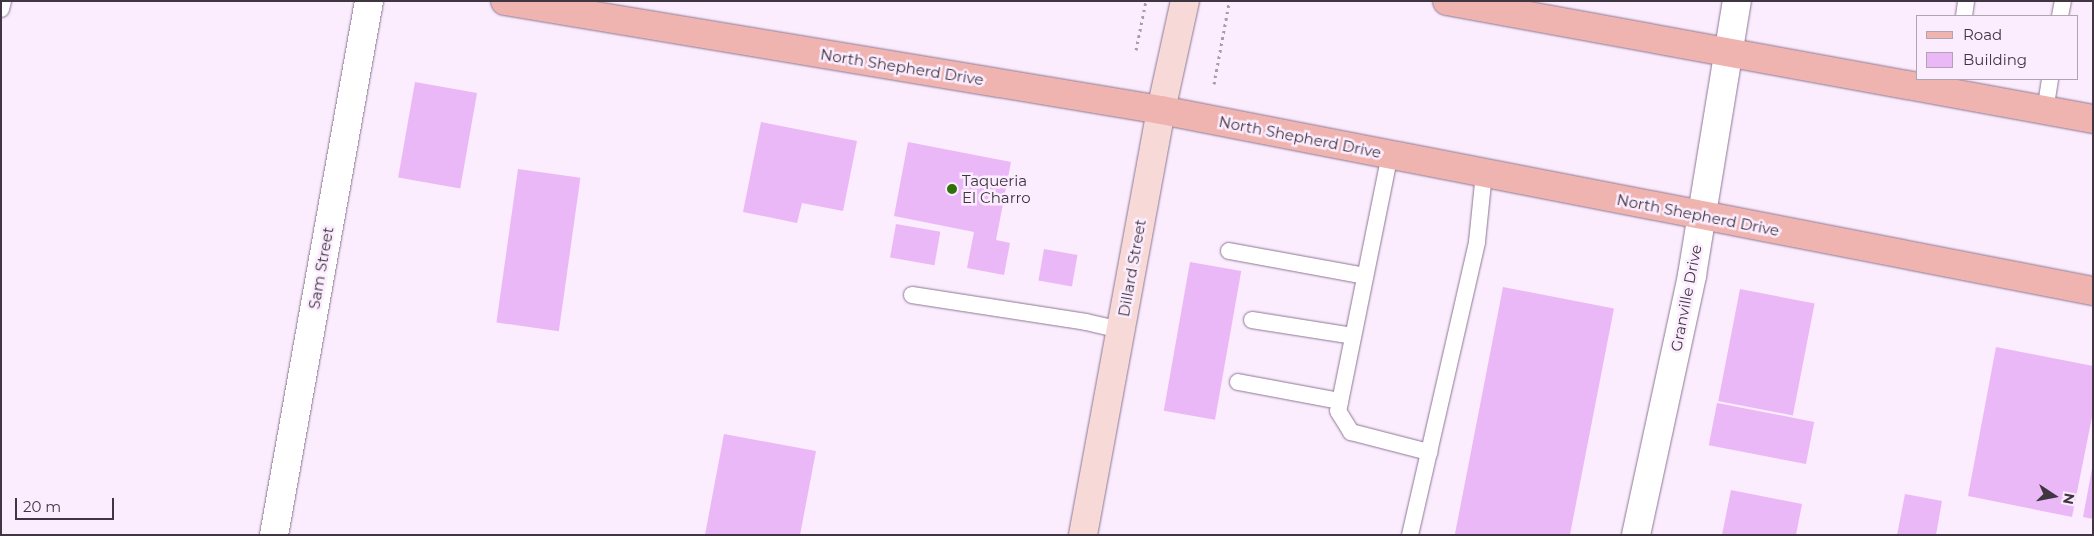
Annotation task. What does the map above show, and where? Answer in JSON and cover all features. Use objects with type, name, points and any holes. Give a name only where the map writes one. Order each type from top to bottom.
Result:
[{"type":"main road","name":"North Shepherd Drive","points":[[505,1],[1161,110],[2093,291]]},
{"type":"main road","points":[[1447,1],[1728,54],[1952,86],[2045,111],[2093,119]]},
{"type":"street","name":"Sam Street","points":[[274,535],[369,1]]},
{"type":"street","name":"Dillard Street","points":[[1083,535],[1161,110],[1185,1]]},
{"type":"street","name":"Granville Drive","points":[[1636,535],[1702,215],[1737,1]]},
{"type":"lane","points":[[1,9],[2,1]]},
{"type":"lane","points":[[1964,15],[1966,1]]},
{"type":"lane","points":[[2060,15],[2063,1]]},
{"type":"lane","points":[[2045,111],[2050,80]]},
{"type":"lane","points":[[1390,154],[1338,411],[1351,432],[1429,452]]},
{"type":"lane","points":[[1410,535],[1477,242],[1484,173]]},
{"type":"lane","points":[[1228,251],[1365,276]]},
{"type":"lane","points":[[912,295],[1086,322],[1120,330]]},
{"type":"lane","points":[[1252,320],[1353,336]]},
{"type":"lane","points":[[1238,382],[1340,401]]},
{"type":"path","points":[[1136,50],[1146,1]]},
{"type":"path","points":[[1214,84],[1229,2]]},
{"type":"building","points":[[415,82],[477,93],[460,188],[398,178]]},
{"type":"building","points":[[761,122],[857,141],[843,211],[802,203],[797,223],[743,212]]},
{"type":"building","name":"Taqueria El Charro","points":[[908,142],[1011,162],[996,240],[1010,243],[1004,275],[967,268],[974,232],[894,216]]},
{"type":"building","points":[[518,169],[580,178],[559,331],[496,322]]},
{"type":"building","points":[[896,224],[940,232],[934,265],[890,257]]},
{"type":"building","points":[[1044,249],[1077,255],[1072,286],[1038,281]]},
{"type":"building","points":[[1190,262],[1241,271],[1215,420],[1164,411]]},
{"type":"building","points":[[1503,287],[1614,309],[1570,535],[1455,535]]},
{"type":"building","points":[[1740,289],[1815,304],[1793,415],[1718,401]]},
{"type":"building","points":[[1996,347],[2093,366],[2093,412],[2072,517],[1968,496]]},
{"type":"building","points":[[1717,403],[1814,422],[1806,464],[1709,445]]},
{"type":"building","points":[[724,434],[816,451],[800,535],[705,535]]},
{"type":"building","points":[[2093,469],[2093,519],[2083,517]]},
{"type":"building","points":[[1731,490],[1802,504],[1796,535],[1722,535]]},
{"type":"building","points":[[1905,494],[1942,501],[1936,535],[1897,535]]},
{"type":"place","name":"Taqueria El Charro","points":[[952,189]]}]
